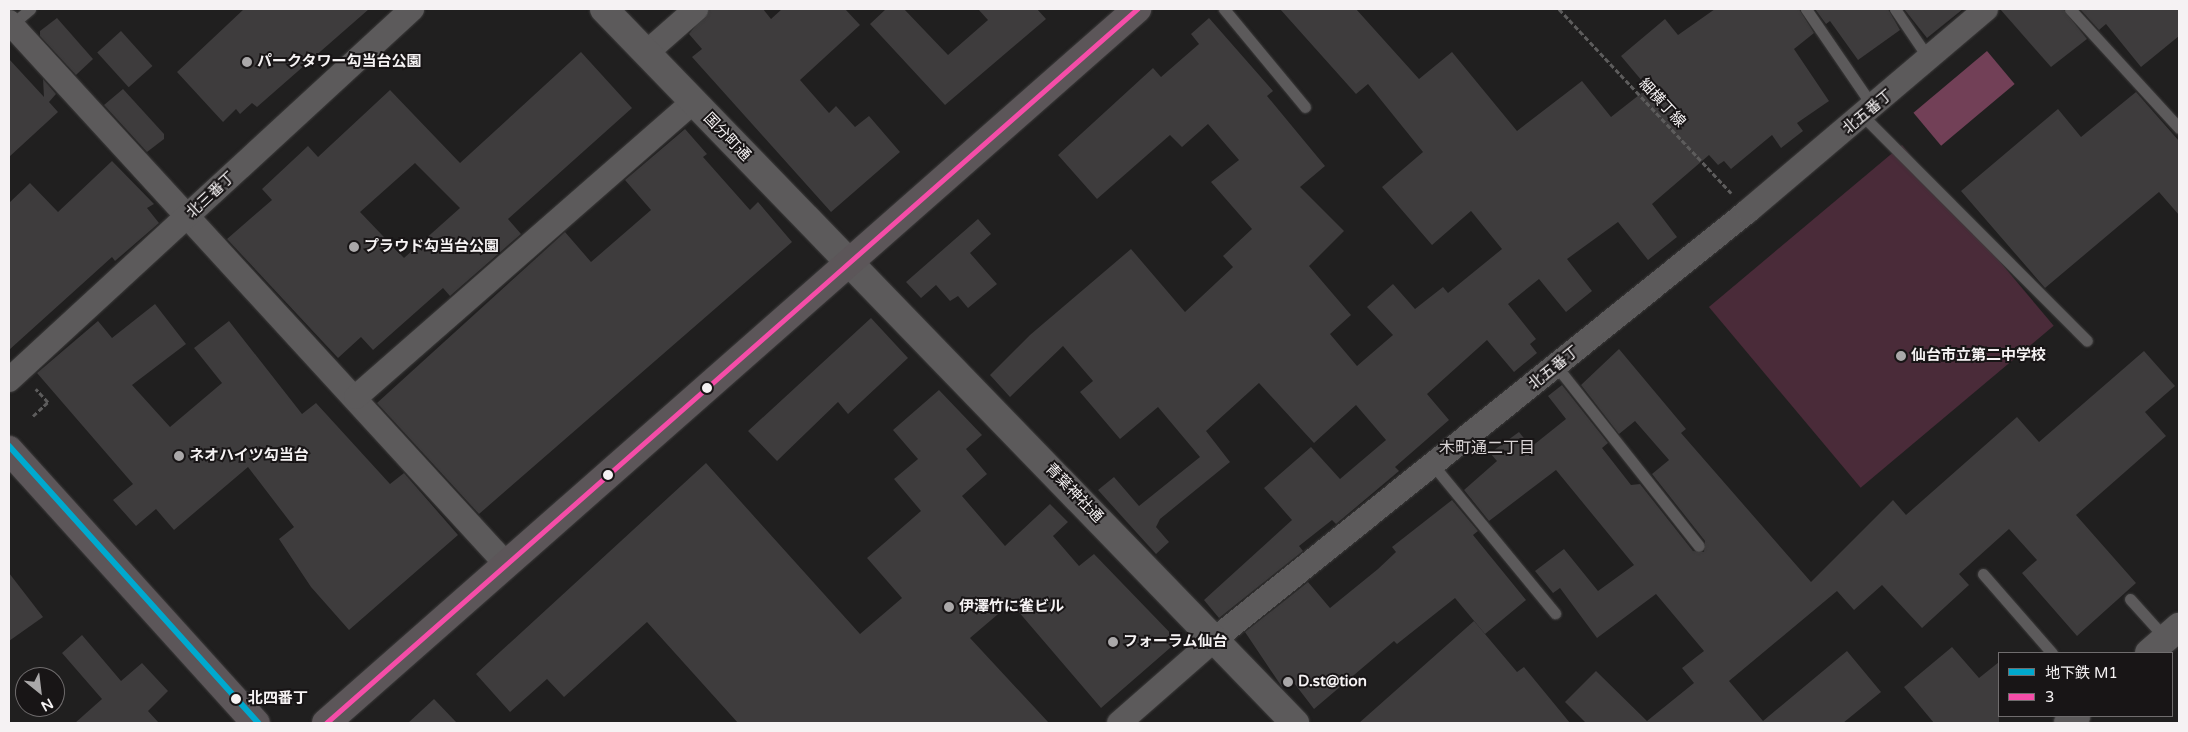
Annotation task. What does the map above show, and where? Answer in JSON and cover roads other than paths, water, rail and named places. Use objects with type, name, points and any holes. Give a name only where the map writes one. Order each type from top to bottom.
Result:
[{"type":"main road","points":[[326,723],[851,263],[1137,9]]},
{"type":"main road","points":[[9,450],[256,723]]},
{"type":"street","name":"北三番丁","points":[[9,380],[412,9]]},
{"type":"street","name":"国分町通","points":[[604,9],[851,263]]},
{"type":"street","points":[[646,53],[696,9]]},
{"type":"street","name":"北五番丁","points":[[1119,723],[1214,639],[1557,367],[1748,212],[1930,60],[1986,9]]},
{"type":"street","points":[[10,24],[356,397],[506,564]]},
{"type":"street","points":[[356,397],[693,102]]},
{"type":"street","name":"青葉神社通","points":[[851,263],[1296,723]]},
{"type":"lane","points":[[10,24],[30,9]]},
{"type":"lane","points":[[1224,9],[1305,107]]},
{"type":"lane","points":[[1806,9],[1868,111],[2087,341]]},
{"type":"lane","points":[[1895,9],[1930,60]]},
{"type":"lane","points":[[2070,9],[2179,128]]},
{"type":"lane","points":[[1557,367],[1698,546]]},
{"type":"lane","points":[[1433,465],[1555,613]]},
{"type":"lane","points":[[1983,574],[2051,652]]},
{"type":"lane","points":[[2130,599],[2165,640]]},
{"type":"metro line","name":"M1","points":[[9,446],[258,723]]},
{"type":"place","name":"パークタワー勾当台公園","points":[[247,62]]},
{"type":"place","name":"プラウド勾当台公園","points":[[354,247]]},
{"type":"place","name":"仙台市立第二中学校","points":[[1901,356]]},
{"type":"place","name":"ネオハイツ勾当台","points":[[179,456]]},
{"type":"place","name":"伊澤竹に雀ビル","points":[[949,607]]},
{"type":"place","name":"フォーラム仙台","points":[[1113,642]]},
{"type":"place","name":"D.st@tion","points":[[1288,682]]},
{"type":"place","name":"北四番丁","points":[[236,699]]},
{"type":"district","name":"木町通二丁目","points":[[1487,448]]}]
